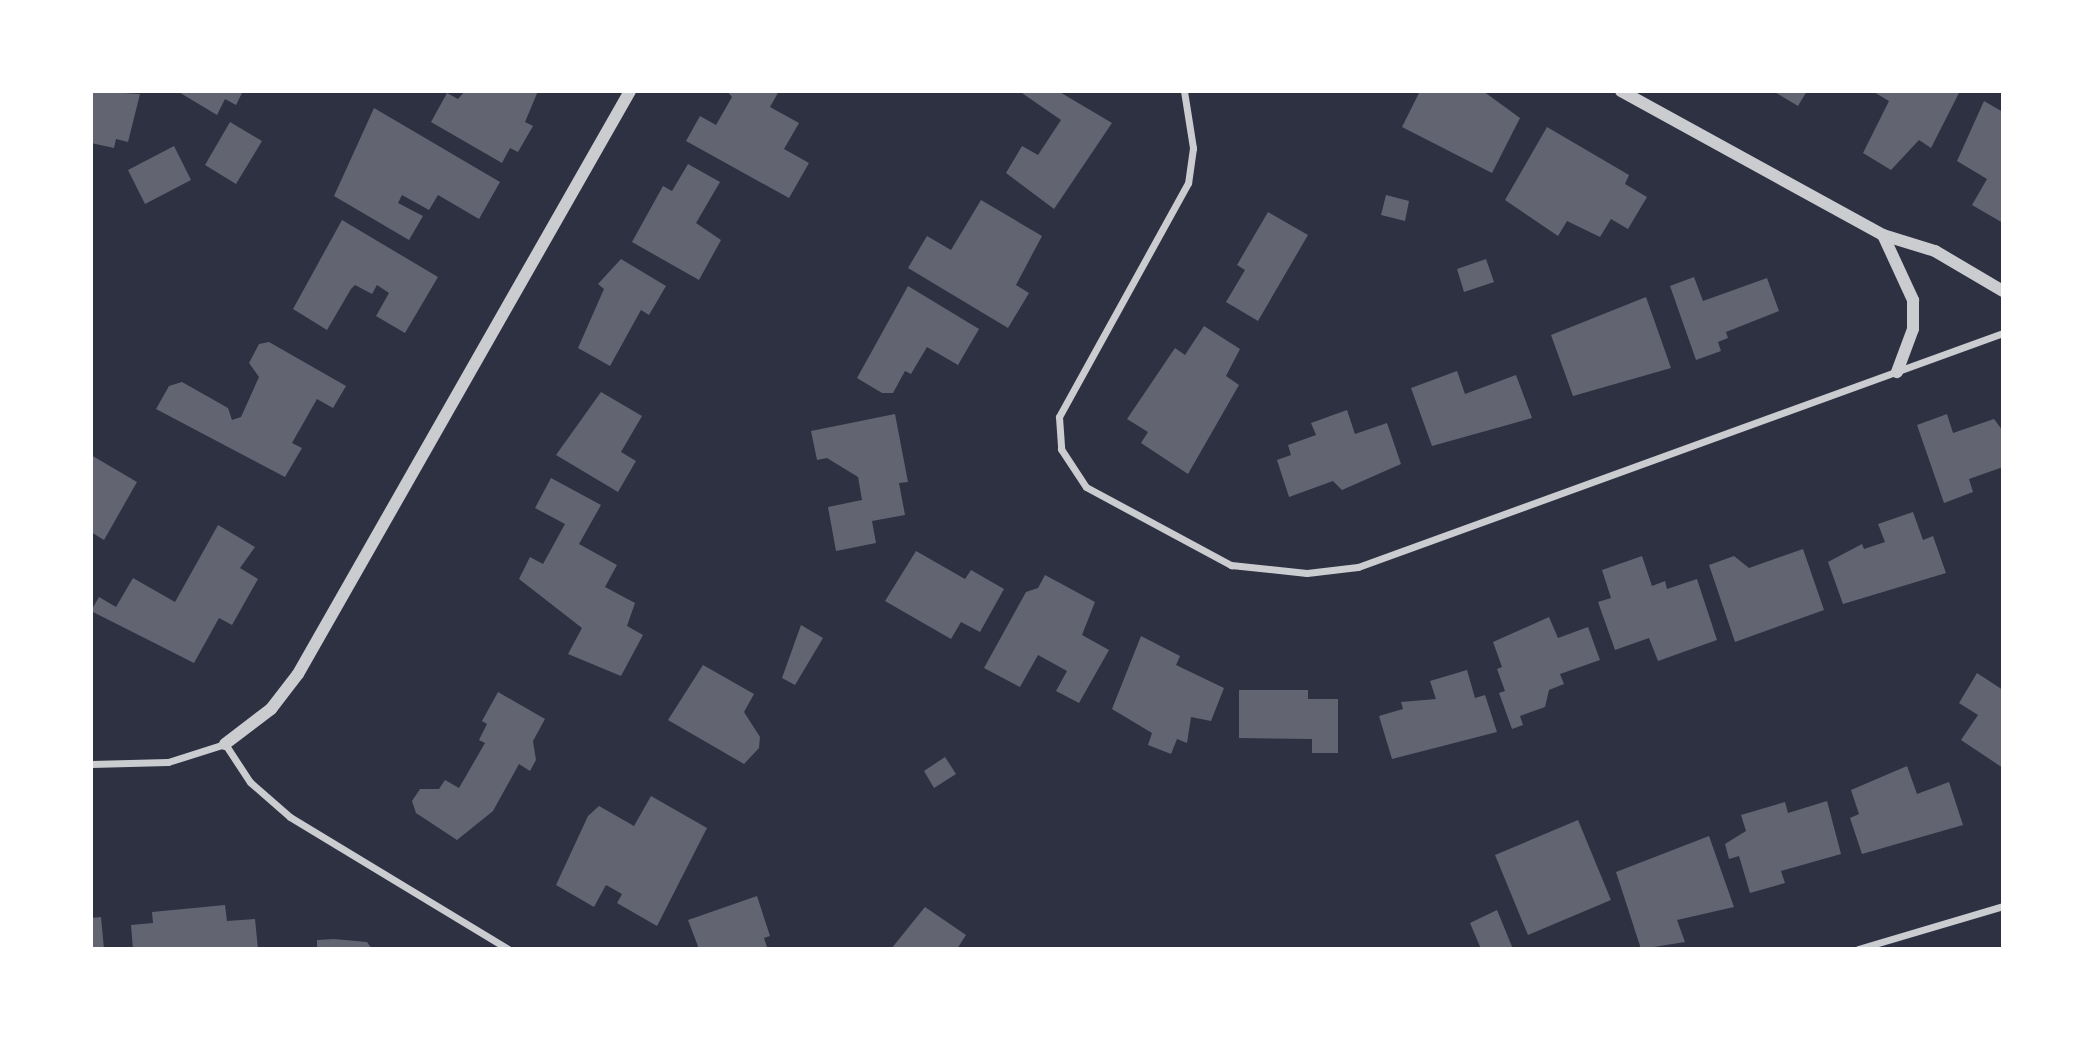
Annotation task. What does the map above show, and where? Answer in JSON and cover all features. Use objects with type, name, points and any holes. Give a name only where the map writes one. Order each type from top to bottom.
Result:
[{"type":"street","points":[[91,764],[169,762],[225,744],[271,709],[298,674],[630,91]]},
{"type":"street","points":[[1184,91],[1193,148],[1188,183],[1059,417],[1061,449],[1086,487],[1117,500],[1190,547],[1231,565],[1307,573],[1358,566],[2003,333]]},
{"type":"street","points":[[1621,91],[1883,235],[1934,251],[2003,290]]},
{"type":"street","points":[[1883,235],[1913,300],[1913,329],[1896,372]]},
{"type":"street","points":[[225,744],[250,782],[290,817],[508,949]]},
{"type":"street","points":[[1858,949],[2003,906]]},
{"type":"building","points":[[91,91],[140,94],[128,142],[116,139],[114,148],[91,143]]},
{"type":"building","points":[[177,91],[243,91],[236,105],[225,99],[217,115]]},
{"type":"building","points":[[465,91],[538,91],[525,122],[533,126],[518,152],[510,148],[502,163],[431,122],[447,93],[458,99]]},
{"type":"building","points":[[727,91],[779,91],[770,107],[799,123],[784,149],[809,163],[789,198],[686,141],[700,116],[716,125],[732,97]]},
{"type":"building","points":[[1019,91],[1058,91],[1112,123],[1054,209],[1006,173],[1022,146],[1038,155],[1061,120]]},
{"type":"building","points":[[1420,91],[1483,91],[1520,118],[1492,173],[1402,127]]},
{"type":"building","points":[[1773,91],[1807,91],[1798,106]]},
{"type":"building","points":[[1872,91],[1960,91],[1931,148],[1919,140],[1891,170],[1863,153],[1889,101]]},
{"type":"building","points":[[1984,101],[2003,112],[2003,223],[1972,205],[1987,179],[1957,161]]},
{"type":"building","points":[[374,108],[500,182],[479,219],[438,195],[429,210],[402,195],[398,203],[423,216],[409,240],[334,196]]},
{"type":"building","points":[[230,122],[262,141],[236,184],[205,165]]},
{"type":"building","points":[[1547,127],[1629,175],[1625,184],[1647,197],[1628,229],[1611,219],[1600,237],[1567,221],[1558,236],[1505,200]]},
{"type":"building","points":[[174,146],[191,180],[145,204],[128,170]]},
{"type":"building","points":[[688,164],[720,182],[696,223],[721,240],[699,280],[632,242],[663,186],[672,191]]},
{"type":"building","points":[[1386,195],[1409,201],[1405,221],[1381,215]]},
{"type":"building","points":[[981,200],[1042,236],[1016,285],[1029,293],[1008,328],[908,268],[927,236],[951,250]]},
{"type":"building","points":[[1268,212],[1308,235],[1258,321],[1226,302],[1245,270],[1237,265]]},
{"type":"building","points":[[342,220],[438,277],[405,333],[376,316],[389,293],[377,285],[372,294],[355,285],[327,330],[293,309]]},
{"type":"building","points":[[621,259],[666,286],[649,315],[641,310],[610,366],[578,348],[604,289],[598,284]]},
{"type":"building","points":[[1486,259],[1494,282],[1464,292],[1457,269]]},
{"type":"building","points":[[1694,277],[1703,301],[1767,278],[1779,311],[1726,332],[1728,338],[1718,342],[1721,351],[1696,360],[1670,286]]},
{"type":"building","points":[[908,286],[979,329],[958,365],[927,347],[911,374],[905,371],[893,393],[882,393],[857,378]]},
{"type":"building","points":[[1646,297],[1671,368],[1573,396],[1551,335]]},
{"type":"building","points":[[1204,326],[1240,349],[1226,376],[1239,385],[1188,474],[1141,443],[1148,432],[1127,419],[1175,348],[1185,355]]},
{"type":"building","points":[[269,342],[346,386],[333,408],[317,399],[292,443],[302,448],[285,477],[156,409],[169,386],[182,382],[228,408],[232,420],[241,417],[259,377],[249,363],[259,344]]},
{"type":"building","points":[[1457,371],[1465,394],[1516,375],[1532,418],[1432,446],[1411,388]]},
{"type":"building","points":[[601,392],[642,416],[621,452],[636,461],[618,492],[556,455]]},
{"type":"building","points":[[1347,410],[1355,434],[1387,423],[1401,464],[1342,490],[1333,481],[1289,497],[1277,460],[1291,455],[1288,445],[1316,435],[1311,423]]},
{"type":"building","points":[[895,414],[908,482],[899,483],[905,515],[872,521],[876,543],[836,551],[828,507],[862,500],[858,477],[827,458],[817,460],[811,431]]},
{"type":"building","points":[[1947,414],[1953,433],[1994,419],[2003,431],[2003,467],[1969,479],[1973,492],[1944,503],[1917,425]]},
{"type":"building","points":[[91,455],[137,482],[104,540],[91,532]]},
{"type":"building","points":[[551,478],[601,505],[579,544],[617,565],[605,587],[635,603],[627,626],[643,635],[621,676],[568,654],[582,628],[519,579],[530,557],[543,564],[565,524],[535,508]]},
{"type":"building","points":[[1913,512],[1923,540],[1933,536],[1946,573],[1843,604],[1828,562],[1862,544],[1864,549],[1885,542],[1878,524]]},
{"type":"building","points":[[218,525],[255,547],[240,568],[258,579],[232,625],[219,618],[194,663],[91,611],[99,597],[116,607],[133,578],[175,602]]},
{"type":"building","points":[[1803,549],[1824,610],[1735,642],[1709,565],[1734,556],[1749,568]]},
{"type":"building","points":[[916,551],[965,579],[971,570],[1004,589],[980,632],[961,622],[951,639],[885,601]]},
{"type":"building","points":[[1642,556],[1652,586],[1665,581],[1667,589],[1697,579],[1717,640],[1658,661],[1649,638],[1615,650],[1598,602],[1611,598],[1602,570]]},
{"type":"building","points":[[1045,575],[1095,602],[1082,635],[1109,650],[1079,703],[1056,691],[1067,671],[1038,655],[1020,687],[984,668],[1026,592],[1038,588]]},
{"type":"building","points":[[1549,617],[1558,638],[1588,627],[1600,660],[1560,674],[1564,684],[1549,690],[1545,707],[1520,716],[1523,725],[1512,729],[1499,693],[1505,691],[1497,669],[1502,667],[1493,642]]},
{"type":"building","points":[[801,625],[823,638],[795,685],[782,678]]},
{"type":"building","points":[[1141,636],[1180,656],[1176,665],[1224,688],[1211,721],[1191,717],[1187,743],[1177,739],[1171,754],[1148,745],[1152,733],[1112,709]]},
{"type":"building","points":[[703,665],[754,694],[744,712],[760,737],[759,748],[744,764],[668,720]]},
{"type":"building","points":[[1467,670],[1475,698],[1485,695],[1497,732],[1392,759],[1379,716],[1403,709],[1401,702],[1436,699],[1430,681]]},
{"type":"building","points":[[1977,673],[2003,690],[2003,768],[1961,740],[1978,715],[1959,703]]},
{"type":"building","points":[[1239,690],[1308,690],[1308,699],[1338,699],[1338,753],[1312,753],[1312,739],[1239,738]]},
{"type":"building","points":[[498,692],[545,719],[533,741],[536,760],[530,771],[519,764],[493,811],[457,840],[416,813],[412,801],[420,789],[439,789],[445,780],[459,788],[485,743],[479,740],[487,724],[482,721]]},
{"type":"building","points":[[945,757],[956,774],[934,788],[924,771]]},
{"type":"building","points":[[1907,766],[1917,794],[1949,782],[1963,825],[1862,854],[1850,818],[1859,814],[1851,790]]},
{"type":"building","points":[[651,796],[707,828],[657,926],[617,903],[622,894],[606,885],[594,907],[556,885],[588,816],[599,806],[634,826]]},
{"type":"building","points":[[1827,801],[1841,854],[1781,871],[1785,883],[1750,893],[1739,856],[1729,859],[1725,844],[1746,831],[1741,815],[1785,802],[1788,813]]},
{"type":"building","points":[[1578,820],[1611,900],[1528,935],[1495,855]]},
{"type":"building","points":[[1709,836],[1734,907],[1677,920],[1685,942],[1641,949],[1616,872]]},
{"type":"building","points":[[757,896],[770,936],[764,938],[767,947],[699,949],[688,920]]},
{"type":"building","points":[[225,905],[227,921],[255,919],[258,949],[133,949],[131,925],[153,923],[152,912]]},
{"type":"building","points":[[925,907],[966,935],[957,949],[891,949]]},
{"type":"building","points":[[1497,910],[1513,949],[1481,949],[1470,923]]},
{"type":"building","points":[[101,917],[104,949],[91,949],[91,918]]},
{"type":"building","points":[[317,940],[367,942],[372,949],[317,949]]}]
